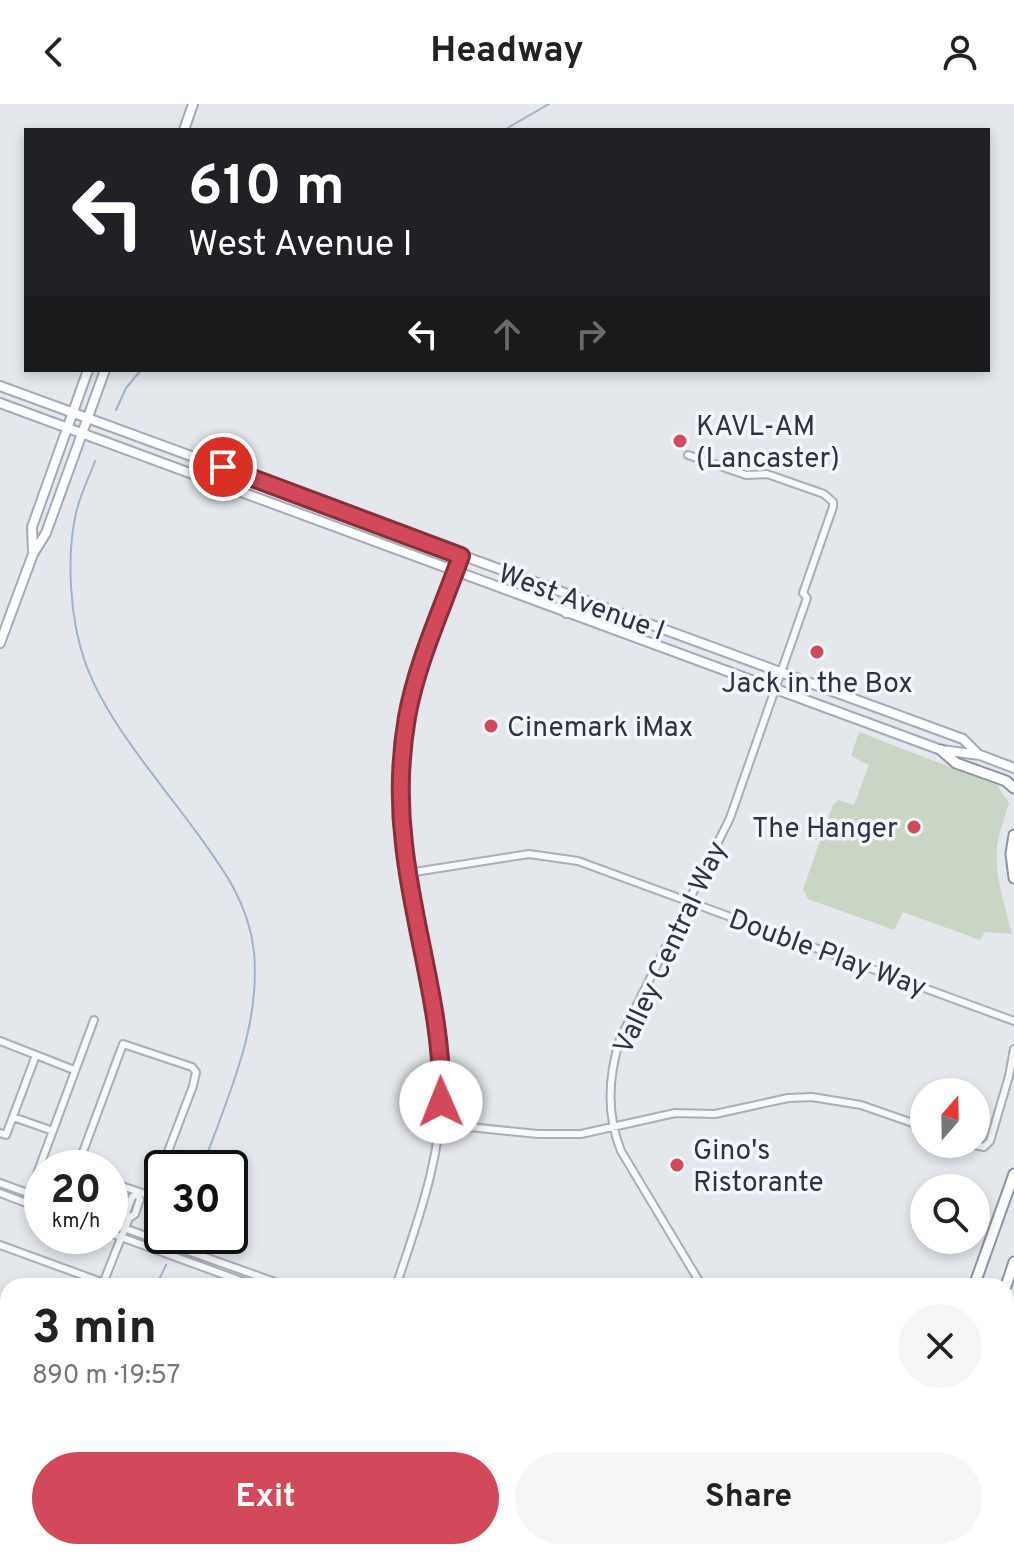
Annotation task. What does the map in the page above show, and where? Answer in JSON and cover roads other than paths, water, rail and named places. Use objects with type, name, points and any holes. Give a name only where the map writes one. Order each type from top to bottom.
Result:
[{"type":"highway","points":[[941,750],[956,763],[1006,781],[1014,788]]},
{"type":"highway","points":[[1014,835],[1011,854],[1014,878]]},
{"type":"highway","points":[[977,1278],[1014,1174]]},
{"type":"main road","points":[[185,128],[193,104]]},
{"type":"main road","points":[[33,554],[32,527],[87,372]]},
{"type":"main road","points":[[0,643],[33,554],[46,533],[104,372]]},
{"type":"main road","name":"West Avenue I","points":[[0,386],[963,739],[980,755]]},
{"type":"main road","name":"West Avenue I","points":[[0,403],[941,750],[980,755],[1014,768]]},
{"type":"main road","points":[[566,613],[571,607],[612,619],[624,616]]},
{"type":"street","name":"Valley Central Way","points":[[688,455],[746,475],[767,474],[824,494],[833,502],[803,593],[807,598],[730,818],[620,1039],[611,1074],[612,1129],[641,1188],[697,1278]]},
{"type":"street","points":[[399,1278],[435,1163],[442,1079],[438,1034],[403,842],[401,792],[407,716],[418,673],[461,556]]},
{"type":"street","name":"Double Play Way","points":[[408,873],[529,854],[578,861],[1014,1021]]},
{"type":"street","points":[[46,1150],[94,1020]]},
{"type":"street","points":[[0,1041],[74,1070]]},
{"type":"street","points":[[84,1150],[123,1044],[192,1067],[196,1072],[193,1086],[151,1196],[128,1189]]},
{"type":"street","points":[[990,1141],[1014,1049]]},
{"type":"street","points":[[0,1133],[6,1135],[36,1055]]},
{"type":"street","points":[[440,1124],[538,1134],[581,1134],[675,1113],[715,1114],[788,1098],[812,1097],[861,1105],[910,1122]]},
{"type":"street","points":[[13,1117],[53,1131]]},
{"type":"street","points":[[0,1183],[24,1192]]},
{"type":"street","points":[[0,1193],[24,1202]]},
{"type":"street","points":[[128,1220],[135,1214],[140,1199],[137,1193]]},
{"type":"street","points":[[128,1229],[256,1278]]},
{"type":"street","points":[[128,1240],[233,1278]]},
{"type":"street","points":[[0,1245],[87,1278]]},
{"type":"street","points":[[105,1278],[115,1254]]},
{"type":"waterway","points":[[507,128],[549,104]]},
{"type":"waterway","points":[[116,410],[126,388],[139,372]]},
{"type":"waterway","points":[[95,461],[78,506],[70,568],[76,627],[85,662],[119,727],[233,886],[246,917],[254,952],[255,980],[247,1035],[209,1150]]},
{"type":"waterway","points":[[160,1278],[166,1265]]},
{"type":"place","name":"KAVL-AM (Lancaster)","points":[[680,441]]},
{"type":"place","name":"Jack in the Box","points":[[817,652]]},
{"type":"place","name":"Cinemark iMax","points":[[491,726]]},
{"type":"place","name":"The Hanger","points":[[914,827]]},
{"type":"place","name":"Gino's Ristorante","points":[[677,1165]]}]
